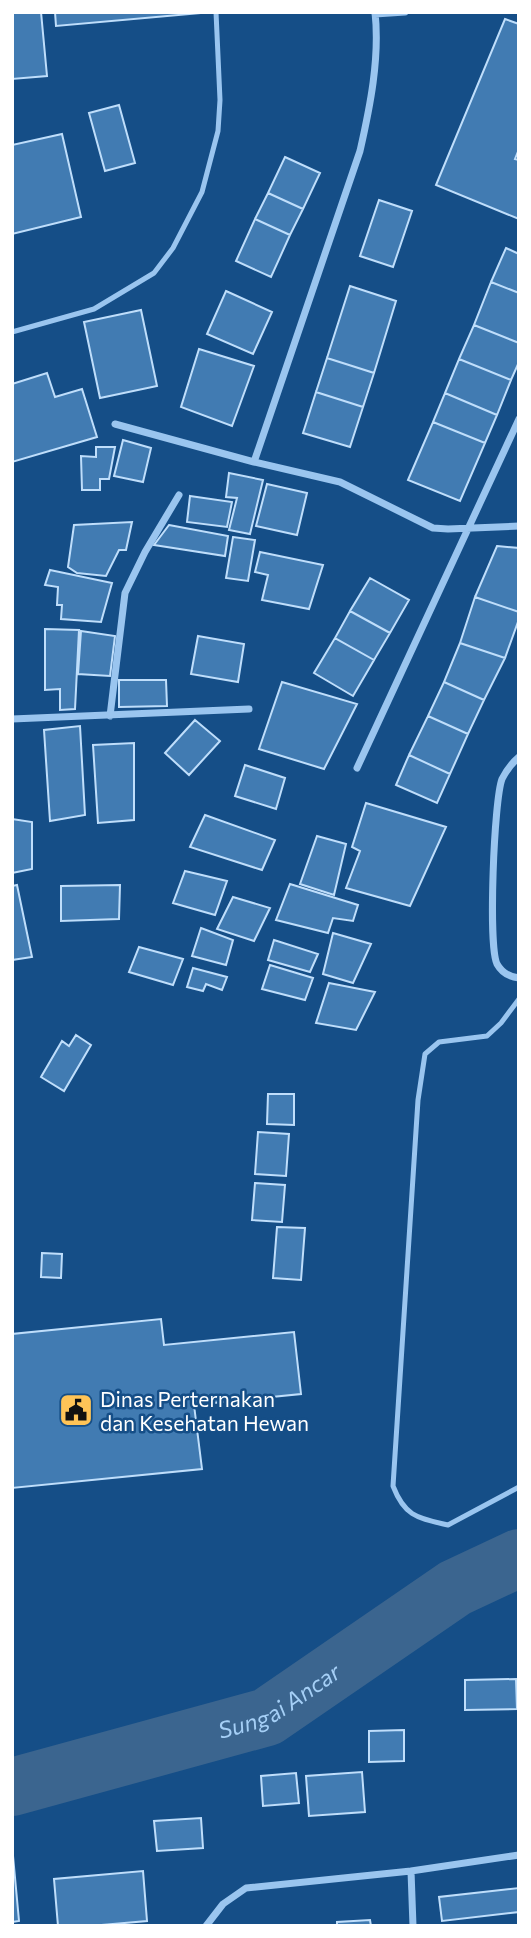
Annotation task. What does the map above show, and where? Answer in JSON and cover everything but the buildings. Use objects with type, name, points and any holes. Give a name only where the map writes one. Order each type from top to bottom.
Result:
[{"type":"street","points":[[254,462],[360,151],[368,112],[377,32],[375,13],[405,12]]},
{"type":"street","points":[[357,768],[519,419]]},
{"type":"street","points":[[115,424],[254,462],[340,481],[433,528],[519,526]]},
{"type":"street","points":[[110,716],[125,593],[145,552],[179,495]]},
{"type":"street","points":[[12,719],[249,709]]},
{"type":"street","points":[[519,757],[512,762],[502,780],[496,821],[493,947],[501,970],[510,977],[519,978]]},
{"type":"street","points":[[206,1926],[223,1904],[246,1888],[411,1871],[519,1855]]},
{"type":"street","points":[[411,1871],[413,1926]]},
{"type":"lane","points":[[12,332],[94,309],[154,272],[173,248],[202,192],[218,131],[220,69],[216,12]]},
{"type":"lane","points":[[519,999],[487,1036],[439,1042],[425,1054],[418,1100],[393,1486],[400,1505],[420,1518],[448,1525],[519,1487]]},
{"type":"waterway","name":"Sungai Ancar","points":[[12,1787],[267,1717],[455,1588],[519,1558]]},
{"type":"place","name":"Dinas Perternakan dan Kesehatan Hewan","points":[[76,1410]]}]
